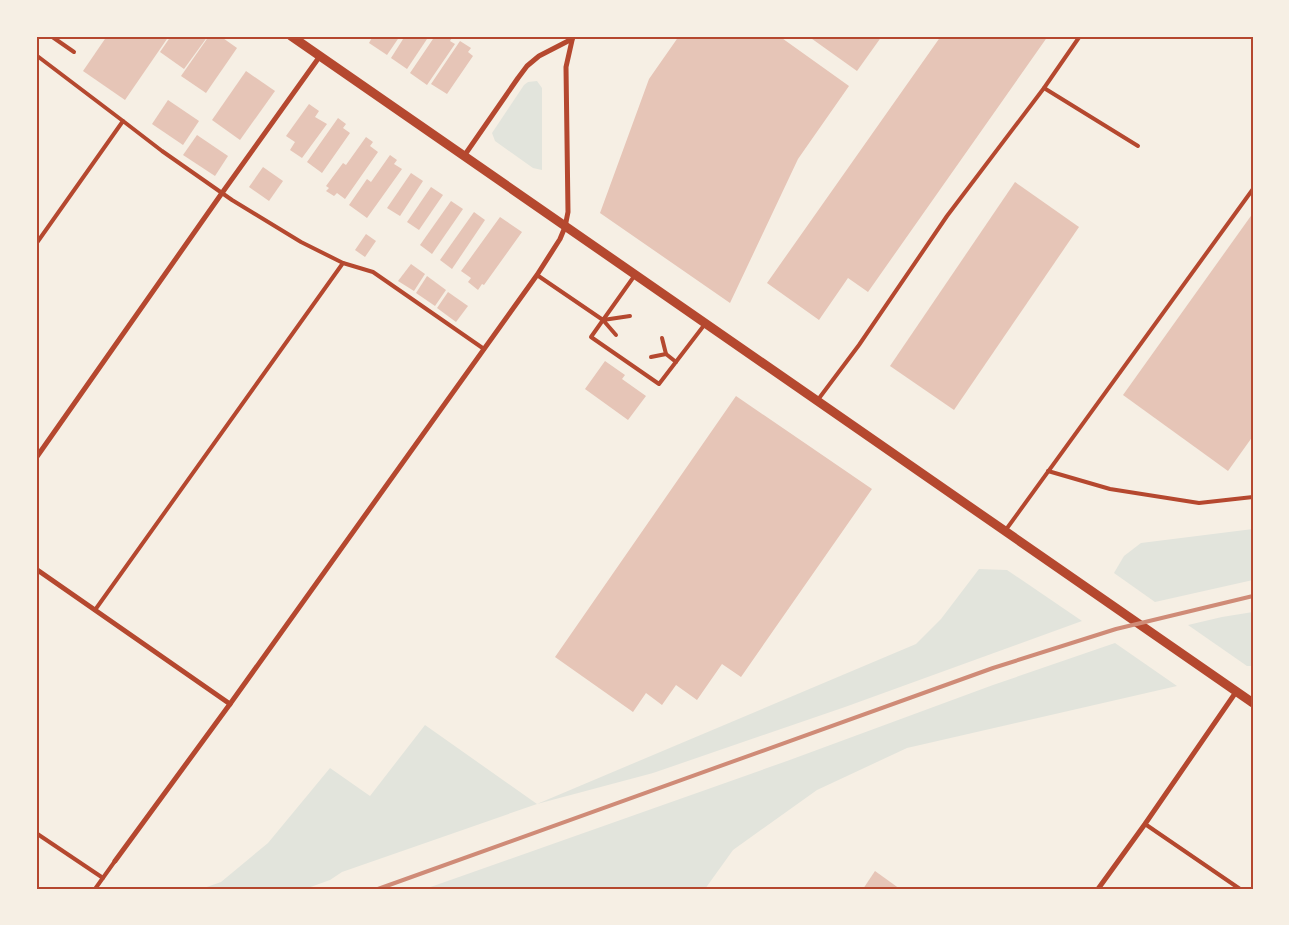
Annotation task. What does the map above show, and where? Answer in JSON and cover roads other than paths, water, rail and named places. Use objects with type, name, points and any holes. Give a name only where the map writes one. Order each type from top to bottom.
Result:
[{"type":"street","points":[[291,36],[1253,703]]},
{"type":"street","points":[[464,156],[528,66],[539,56],[571,37]]},
{"type":"street","points":[[115,862],[537,275],[566,227],[568,197],[566,66],[571,37]]},
{"type":"street","points":[[36,458],[320,56]]},
{"type":"street","points":[[36,569],[230,704]]},
{"type":"street","points":[[1098,889],[1236,692]]},
{"type":"lane","points":[[51,36],[74,52]]},
{"type":"lane","points":[[817,401],[859,345],[947,216],[1044,88],[1080,36]]},
{"type":"lane","points":[[36,55],[162,151],[222,193],[301,242],[343,263],[372,272],[484,349]]},
{"type":"lane","points":[[1044,88],[1138,146]]},
{"type":"lane","points":[[36,244],[123,121]]},
{"type":"lane","points":[[1004,531],[1253,189]]},
{"type":"lane","points":[[95,610],[343,263]]},
{"type":"lane","points":[[537,275],[603,320],[616,335]]},
{"type":"lane","points":[[635,275],[591,337],[660,384],[705,324]]},
{"type":"lane","points":[[603,320],[630,316]]},
{"type":"lane","points":[[662,338],[666,354],[676,362]]},
{"type":"lane","points":[[651,356],[666,354]]},
{"type":"lane","points":[[1048,471],[1110,488],[1199,503],[1253,497]]},
{"type":"lane","points":[[1145,824],[1240,889]]},
{"type":"lane","points":[[36,833],[103,878]]},
{"type":"lane","points":[[95,889],[115,862]]},
{"type":"railway","points":[[378,889],[993,668],[1116,629],[1253,596]]}]
